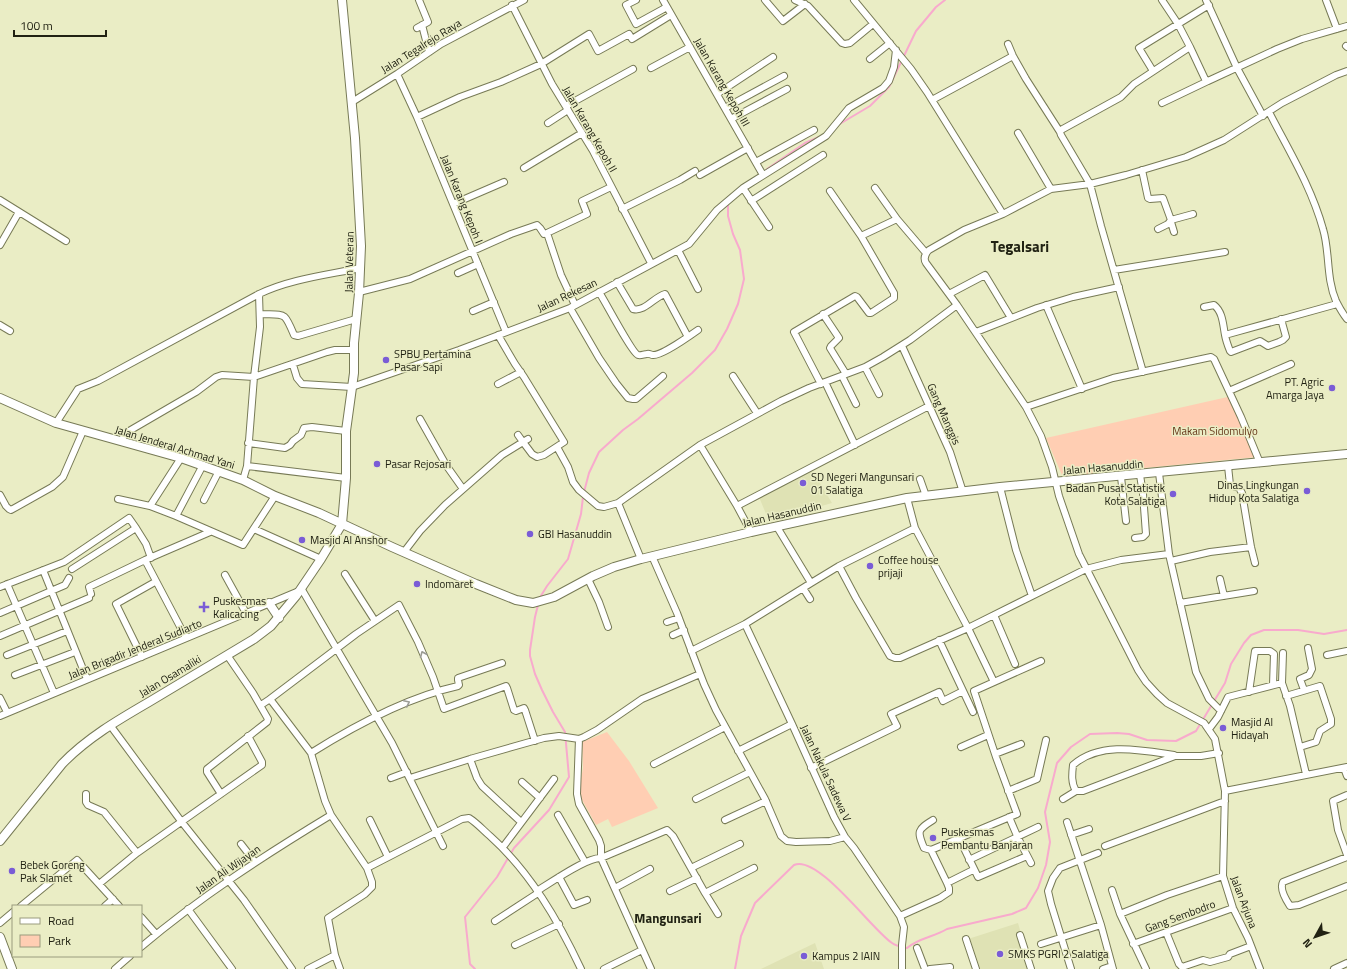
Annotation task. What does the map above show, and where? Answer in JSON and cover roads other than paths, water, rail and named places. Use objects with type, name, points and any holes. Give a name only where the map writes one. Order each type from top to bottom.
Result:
[{"type":"main road","name":"Jalan Veteran","points":[[342,0],[352,102],[361,246],[360,292],[356,319],[352,387],[346,431],[346,478],[342,524]]},
{"type":"main road","name":"Jalan Jenderal Achmad Yani","points":[[1,400],[56,423],[203,465],[243,480],[275,496],[320,513],[342,524]]},
{"type":"main road","name":"Jalan Hasanuddin","points":[[342,524],[476,584],[516,600],[534,603],[545,601],[554,597],[614,567],[641,559],[751,532],[907,498],[1000,487],[1347,454]]},
{"type":"main road","name":"Jalan Osamaliki","points":[[0,841],[62,764],[74,752],[110,725],[263,633],[279,618],[321,559],[342,524]]},
{"type":"main road","points":[[269,603],[279,618]]},
{"type":"main road","points":[[0,937],[12,969]]},
{"type":"street","points":[[419,0],[428,22],[419,27],[429,52]]},
{"type":"street","name":"Jalan Tegalrejo Raya","points":[[352,102],[456,35],[524,0]]},
{"type":"street","points":[[636,0],[626,5],[636,24],[667,7]]},
{"type":"street","name":"Jalan Karang Kepoh III","points":[[663,0],[762,172]]},
{"type":"street","points":[[765,0],[783,21],[805,4]]},
{"type":"street","points":[[795,0],[805,4],[842,43],[845,44],[850,43],[873,24]]},
{"type":"street","points":[[1162,0],[1178,24],[1205,79],[1208,81]]},
{"type":"street","points":[[1326,0],[1337,29]]},
{"type":"street","points":[[857,1],[873,24],[912,70],[1003,214]]},
{"type":"street","points":[[1153,71],[1139,48],[1178,24],[1208,2],[1237,68],[1263,116]]},
{"type":"street","name":"Jalan Karang Kepoh II","points":[[512,5],[541,64],[582,133],[651,264]]},
{"type":"street","points":[[417,117],[460,97],[501,82],[541,64],[589,34],[598,51],[629,34],[632,38],[671,15]]},
{"type":"street","points":[[1162,103],[1277,49],[1302,39],[1347,26]]},
{"type":"street","points":[[870,59],[890,43]]},
{"type":"street","points":[[1008,44],[1013,56],[1090,184],[1143,372]]},
{"type":"street","points":[[651,68],[690,47]]},
{"type":"street","points":[[1060,132],[1121,98],[1134,84],[1190,47]]},
{"type":"street","name":"Jalan Rekesan","points":[[352,387],[498,335],[572,306],[689,244],[717,210],[762,172],[812,146],[826,136],[849,108],[878,91],[890,81],[898,52]]},
{"type":"street","points":[[932,100],[1013,56]]},
{"type":"street","points":[[717,94],[773,57]]},
{"type":"street","points":[[548,123],[567,108],[633,69]]},
{"type":"street","points":[[1282,683],[1228,697],[1209,729],[1195,718],[1167,703],[1146,682],[1130,656],[1079,554],[1041,436],[1026,407],[976,332],[926,264],[924,259],[926,253],[964,230],[1003,214],[1051,190],[1090,184],[1142,170],[1186,157],[1211,146],[1224,140],[1313,87],[1347,71]]},
{"type":"street","name":"Jalan Karang Kepoh I","points":[[396,74],[417,117],[506,332]]},
{"type":"street","points":[[725,108],[784,76]]},
{"type":"street","points":[[731,119],[787,89]]},
{"type":"street","points":[[1269,112],[1303,174],[1313,198],[1324,230],[1329,273],[1338,304],[1347,319]]},
{"type":"street","points":[[756,162],[814,130]]},
{"type":"street","points":[[524,168],[582,133]]},
{"type":"street","points":[[1018,133],[1051,190]]},
{"type":"street","points":[[622,209],[748,148]]},
{"type":"street","points":[[751,201],[823,155]]},
{"type":"street","points":[[1142,170],[1148,198],[1163,198],[1174,232]]},
{"type":"street","points":[[454,204],[504,182]]},
{"type":"street","points":[[360,292],[410,279],[535,225],[539,226],[544,234],[547,233],[586,214],[587,213],[582,201],[611,187]]},
{"type":"street","points":[[743,188],[769,227]]},
{"type":"street","points":[[875,188],[897,219],[926,253]]},
{"type":"street","points":[[830,191],[862,236],[894,293],[894,298],[871,313],[867,311],[855,296],[823,314],[794,333],[823,383],[855,445]]},
{"type":"street","points":[[0,200],[66,241]]},
{"type":"street","points":[[0,244],[19,212]]},
{"type":"street","points":[[1158,229],[1171,221],[1193,214]]},
{"type":"street","points":[[862,236],[897,219]]},
{"type":"street","points":[[547,233],[572,306],[599,358],[628,398],[636,398],[663,376]]},
{"type":"street","points":[[678,250],[698,289]]},
{"type":"street","points":[[1114,270],[1225,252]]},
{"type":"street","points":[[458,273],[478,264]]},
{"type":"street","points":[[56,423],[78,389],[98,380],[259,294],[270,289],[310,278],[360,268]]},
{"type":"street","points":[[949,294],[985,275],[1011,318]]},
{"type":"street","points":[[618,282],[626,298],[635,310],[665,294],[688,337]]},
{"type":"street","points":[[976,332],[1046,305],[1118,287]]},
{"type":"street","points":[[599,292],[628,342],[639,355],[647,354],[653,356],[658,354],[698,330]]},
{"type":"street","points":[[243,480],[247,466],[254,377],[260,327],[259,294]]},
{"type":"street","points":[[473,311],[494,302]]},
{"type":"street","points":[[1225,335],[1338,304]]},
{"type":"street","points":[[557,447],[568,467],[573,482],[579,490],[594,504],[604,508],[618,503],[700,445],[757,413],[809,388],[865,367],[902,346],[957,305]]},
{"type":"street","points":[[1046,305],[1082,389]]},
{"type":"street","points":[[1204,307],[1211,305],[1216,307],[1224,323],[1225,335],[1231,352],[1260,341],[1268,346],[1283,340],[1286,337],[1281,319]]},
{"type":"street","points":[[260,314],[285,316],[294,334],[298,336],[356,319]]},
{"type":"street","points":[[823,314],[839,338],[830,348],[844,375],[856,404]]},
{"type":"street","points":[[0,325],[10,331]]},
{"type":"street","points":[[498,335],[564,441],[544,455],[537,457],[532,454],[526,440],[518,436]]},
{"type":"street","name":"Gang Manggis","points":[[902,346],[950,452],[963,492]]},
{"type":"street","points":[[122,441],[124,436],[129,431],[196,392],[213,378],[222,375],[254,377],[293,365],[327,352],[354,350]]},
{"type":"street","points":[[1026,407],[1113,378],[1211,358],[1214,359],[1260,463]]},
{"type":"street","points":[[1229,392],[1291,364]]},
{"type":"street","points":[[293,365],[297,378],[302,384],[352,387]]},
{"type":"street","points":[[865,367],[879,394]]},
{"type":"street","points":[[498,384],[521,372]]},
{"type":"street","points":[[733,376],[757,413]]},
{"type":"street","points":[[737,506],[929,406]]},
{"type":"street","points":[[420,420],[446,465],[464,489]]},
{"type":"street","points":[[248,443],[285,448],[301,435],[304,428],[312,427],[346,431]]},
{"type":"street","points":[[0,495],[6,506],[11,510],[56,484],[66,474],[83,431]]},
{"type":"street","points":[[404,552],[420,531],[445,504],[502,455],[526,440]]},
{"type":"street","points":[[700,445],[751,532]]},
{"type":"street","points":[[150,506],[181,458]]},
{"type":"street","points":[[176,516],[203,465]]},
{"type":"street","points":[[247,466],[346,478]]},
{"type":"street","points":[[1228,466],[1230,486],[1239,488],[1242,493],[1255,564]]},
{"type":"street","points":[[204,500],[219,471]]},
{"type":"street","points":[[1159,473],[1170,561],[1196,672],[1209,699],[1221,711]]},
{"type":"street","points":[[1135,538],[1143,537],[1146,534],[1140,474]]},
{"type":"street","points":[[1120,476],[1126,521]]},
{"type":"street","points":[[920,479],[926,496]]},
{"type":"street","points":[[1000,487],[1016,550],[1032,596]]},
{"type":"street","points":[[118,499],[150,506],[243,545],[275,496]]},
{"type":"street","points":[[907,498],[915,528],[968,628],[994,682]]},
{"type":"street","points":[[618,503],[641,559]]},
{"type":"street","points":[[0,587],[43,570],[50,564],[68,560],[129,518],[146,544],[151,558]]},
{"type":"street","points":[[777,527],[811,583]]},
{"type":"street","points":[[72,569],[136,528]]},
{"type":"street","points":[[254,528],[321,559]]},
{"type":"street","points":[[691,651],[745,624],[839,566],[915,528]]},
{"type":"street","points":[[0,636],[90,596],[89,587],[145,560],[210,532]]},
{"type":"street","points":[[1170,561],[1210,552],[1251,547]]},
{"type":"street","points":[[839,566],[890,656],[900,658],[968,628],[1086,569],[1121,560],[1169,554]]},
{"type":"street","points":[[652,556],[716,710],[766,801],[781,836],[787,841],[796,842],[830,842],[845,837]]},
{"type":"street","points":[[145,560],[155,582],[186,638]]},
{"type":"street","points":[[43,570],[87,679]]},
{"type":"street","points":[[345,574],[375,621]]},
{"type":"street","points":[[224,575],[246,613]]},
{"type":"street","points":[[0,613],[65,585],[68,578]]},
{"type":"street","points":[[588,579],[599,602],[608,627]]},
{"type":"street","points":[[1220,579],[1224,596]]},
{"type":"street","points":[[142,657],[116,604],[155,582]]},
{"type":"street","points":[[7,584],[54,693]]},
{"type":"street","points":[[803,588],[810,599]]},
{"type":"street","points":[[300,589],[337,648],[377,717],[409,775],[443,846]]},
{"type":"street","name":"Jalan Brigadir Jenderal Sudiarto","points":[[0,716],[300,589]]},
{"type":"street","points":[[1180,603],[1254,591]]},
{"type":"street","points":[[261,705],[337,648],[399,606],[418,642],[446,709],[504,686],[506,687],[514,710],[516,711],[524,708],[535,741]]},
{"type":"street","points":[[994,615],[1014,664]]},
{"type":"street","points":[[668,622],[679,618]]},
{"type":"street","name":"Jalan Nakula Sadewa V","points":[[745,624],[834,817],[845,837],[900,916],[904,927],[902,969]]},
{"type":"street","points":[[673,635],[684,630]]},
{"type":"street","points":[[6,655],[67,631]]},
{"type":"street","points":[[939,640],[973,712]]},
{"type":"street","points":[[1304,690],[1300,679],[1309,674],[1312,668],[1308,648]]},
{"type":"street","points":[[1249,692],[1253,654],[1255,651],[1270,651],[1274,654],[1273,685]]},
{"type":"street","points":[[1327,654],[1347,651]]},
{"type":"street","points":[[15,675],[75,652]]},
{"type":"street","points":[[1283,653],[1282,683],[1306,774]]},
{"type":"street","points":[[221,794],[206,770],[268,720],[261,705],[227,655]]},
{"type":"street","points":[[934,820],[923,826],[919,833],[924,848],[931,850],[1017,814],[988,735],[974,691],[1041,661]]},
{"type":"street","points":[[311,754],[328,742],[377,717],[438,691],[459,686],[458,678],[502,663]]},
{"type":"street","points":[[391,778],[409,775],[553,736],[579,739],[589,735],[642,699],[700,674]]},
{"type":"street","points":[[1286,696],[1320,686],[1331,720],[1331,724],[1320,731],[1316,742],[1300,748]]},
{"type":"street","points":[[811,768],[896,726],[891,714],[938,692],[943,701],[963,691]]},
{"type":"street","points":[[0,698],[7,712]]},
{"type":"street","points":[[270,699],[311,754],[325,801],[331,815],[367,868],[372,882],[372,887],[365,894],[328,918],[335,955],[340,969]]},
{"type":"street","points":[[738,751],[792,724]]},
{"type":"street","points":[[110,725],[181,821],[244,900],[292,969]]},
{"type":"street","points":[[654,764],[725,727]]},
{"type":"street","name":"Jalan Arjuna","points":[[1209,729],[1215,739],[1219,753],[1225,791],[1223,876],[1233,908],[1260,969]]},
{"type":"street","points":[[962,746],[988,735]]},
{"type":"street","points":[[99,884],[137,853],[262,765],[262,762],[248,736]]},
{"type":"street","points":[[579,739],[577,794],[579,804],[601,846],[601,858],[651,969]]},
{"type":"street","points":[[1008,791],[1037,779],[1046,740]]},
{"type":"street","points":[[995,754],[1021,744]]},
{"type":"street","points":[[1076,791],[1072,775],[1073,765],[1078,760],[1104,750],[1136,750],[1175,756],[1201,756],[1219,753]]},
{"type":"street","points":[[1063,799],[1076,791],[1083,791],[1175,756]]},
{"type":"street","points":[[470,759],[477,778],[482,786],[521,822]]},
{"type":"street","points":[[1225,791],[1306,774],[1345,768],[1347,776]]},
{"type":"street","points":[[696,798],[750,772]]},
{"type":"street","points":[[504,849],[521,822],[554,779]]},
{"type":"street","points":[[522,782],[540,798]]},
{"type":"street","points":[[86,794],[86,802],[88,806],[104,812],[137,853]]},
{"type":"street","points":[[1347,795],[1333,801],[1338,830],[1347,856],[1283,882],[1281,886],[1290,906],[1299,905],[1347,886]]},
{"type":"street","points":[[725,820],[766,801]]},
{"type":"street","points":[[1104,846],[1225,801]]},
{"type":"street","name":"Jalan Ali Wijayan","points":[[142,946],[188,909],[255,862],[331,815]]},
{"type":"street","points":[[558,815],[585,862]]},
{"type":"street","points":[[367,868],[462,819],[469,818],[512,858],[558,924],[581,969]]},
{"type":"street","points":[[1009,818],[1027,856],[1032,863]]},
{"type":"street","points":[[370,820],[388,857]]},
{"type":"street","points":[[1067,822],[1101,924],[1113,968],[1103,969]]},
{"type":"street","points":[[969,860],[1038,828]]},
{"type":"street","points":[[1071,835],[1088,829]]},
{"type":"street","points":[[495,921],[559,877],[585,862],[601,858],[667,830],[673,836],[718,914]]},
{"type":"street","points":[[959,838],[973,870],[978,877],[1027,856]]},
{"type":"street","points":[[241,844],[255,862]]},
{"type":"street","points":[[691,868],[740,844]]},
{"type":"street","points":[[900,916],[940,898],[949,892],[950,888],[931,850]]},
{"type":"street","points":[[1071,969],[1048,890],[1053,878],[1060,868],[1079,859],[1098,853]]},
{"type":"street","points":[[22,905],[77,860],[118,905]]},
{"type":"street","points":[[705,893],[754,868]]},
{"type":"street","points":[[615,888],[650,869]]},
{"type":"street","points":[[947,883],[973,870]]},
{"type":"street","points":[[1120,914],[1167,895],[1223,876]]},
{"type":"street","points":[[559,877],[574,905],[587,900]]},
{"type":"street","points":[[670,891],[696,878]]},
{"type":"street","points":[[1112,890],[1120,914],[1146,969]]},
{"type":"street","points":[[106,905],[113,899]]},
{"type":"street","name":"Gang Sembodro","points":[[1134,944],[1233,908]]},
{"type":"street","points":[[188,909],[232,969]]},
{"type":"street","points":[[0,923],[12,913]]},
{"type":"street","points":[[142,918],[156,934]]},
{"type":"street","points":[[516,945],[558,924]]},
{"type":"street","points":[[1041,944],[1101,924]]},
{"type":"street","points":[[1166,932],[1179,964],[1182,967],[1203,960],[1210,962],[1228,957],[1230,954],[1251,946]]},
{"type":"street","points":[[1020,935],[1031,969]]},
{"type":"street","points":[[966,939],[976,969]]},
{"type":"street","points":[[917,948],[925,969]]},
{"type":"street","points":[[604,969],[642,950]]},
{"type":"street","points":[[308,969],[335,955]]},
{"type":"street","points":[[115,969],[129,957]]},
{"type":"street","points":[[1334,969],[1347,963]]},
{"type":"street","points":[[930,969],[950,967]]},
{"type":"waterway","points":[[838,125],[870,106],[889,87],[916,31],[936,7],[945,0]]},
{"type":"waterway","points":[[767,169],[805,143],[819,137]]},
{"type":"waterway","points":[[584,492],[589,473],[599,452],[623,430],[692,373],[715,350],[727,329],[738,304],[744,279],[740,250],[733,234],[728,216],[728,203]]},
{"type":"waterway","points":[[539,599],[568,559],[581,514],[583,497]]},
{"type":"waterway","points":[[475,969],[470,964],[465,917],[497,877],[514,848],[549,810],[569,777],[565,732],[542,690],[535,674],[530,656],[538,605]]},
{"type":"waterway","points":[[735,969],[741,936],[755,903],[794,865],[804,865],[817,871],[830,881],[883,935],[894,944],[907,948],[916,942],[947,929],[1012,914],[1026,908],[1038,888],[1046,865],[1050,842],[1045,812],[1057,763],[1071,747],[1090,734],[1117,733],[1129,734],[1147,740],[1176,741],[1196,731],[1225,683],[1231,664],[1244,643],[1251,635],[1264,630],[1298,630],[1324,634],[1347,630]]},
{"type":"place","name":"SPBU Pertamina Pasar Sapi","points":[[386,360]]},
{"type":"place","name":"PT. Agric Amarga Jaya","points":[[1332,388]]},
{"type":"place","name":"Pasar Rejosari","points":[[377,464]]},
{"type":"place","name":"SD Negeri Mangunsari 01 Salatiga","points":[[803,483]]},
{"type":"place","name":"Dinas Lingkungan Hidup Kota Salatiga","points":[[1307,491]]},
{"type":"place","name":"Badan Pusat Statistik Kota Salatiga","points":[[1173,494]]},
{"type":"place","name":"GBI Hasanuddin","points":[[530,534]]},
{"type":"place","name":"Masjid Al Anshor","points":[[302,540]]},
{"type":"place","name":"Coffee house prijaji","points":[[870,566]]},
{"type":"place","name":"Indomaret","points":[[417,584]]},
{"type":"place","name":"Puskesmas Kalicacing","points":[[204,607]]},
{"type":"place","name":"Masjid Al Hidayah","points":[[1223,728]]},
{"type":"place","name":"Puskesmas Pembantu Banjaran","points":[[933,838]]},
{"type":"place","name":"Bebek Goreng Pak Slamet","points":[[12,871]]},
{"type":"place","name":"SMKS PGRI 2 Salatiga","points":[[1000,954]]},
{"type":"place","name":"Kampus 2 IAIN","points":[[804,956]]},
{"type":"district","name":"Tegalsari","points":[[1020,247]]},
{"type":"district","name":"Mangunsari","points":[[668,918]]},
{"type":"park label","name":"Makam Sidomulyo","points":[[1215,431]]}]
